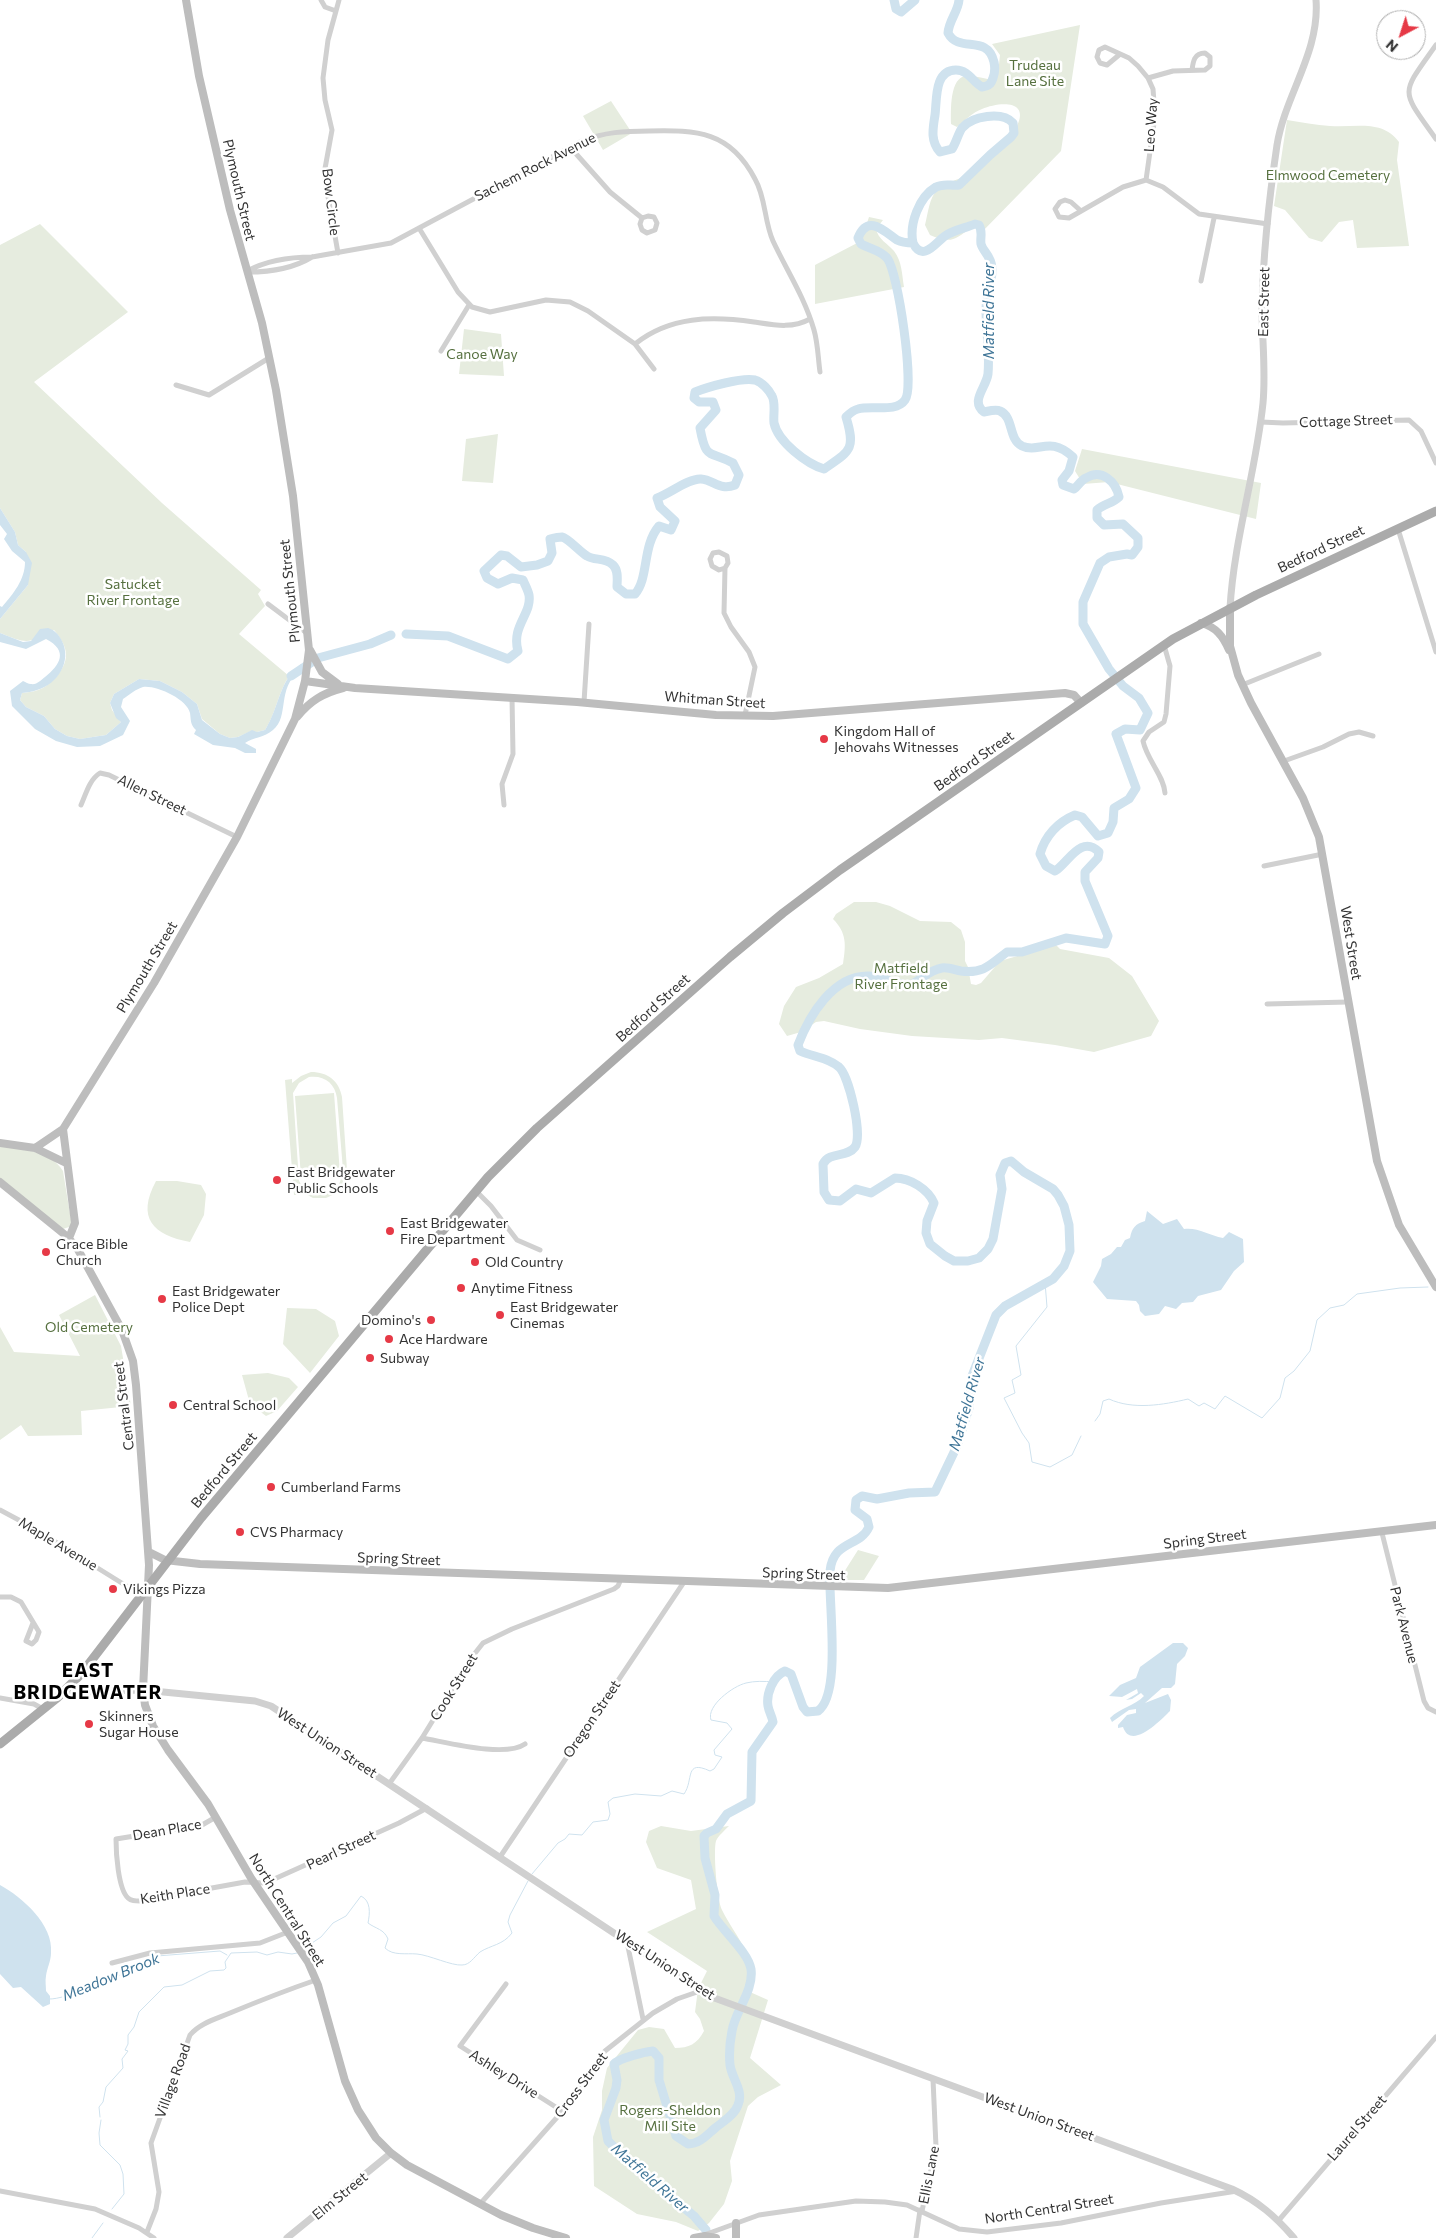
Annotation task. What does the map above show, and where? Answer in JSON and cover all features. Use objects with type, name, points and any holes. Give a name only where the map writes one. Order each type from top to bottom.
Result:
[{"type":"main road","name":"Plymouth Street","points":[[35,1148],[63,1129],[154,982],[237,837],[295,719],[305,678],[313,661],[309,646],[288,460],[269,358],[262,323],[233,224],[204,96],[186,0]]},
{"type":"main road","name":"Bedford Street","points":[[0,1744],[73,1683],[168,1560],[476,1191],[508,1156],[545,1120],[783,913],[840,870],[1164,645],[1230,608],[1436,511]]},
{"type":"main road","name":"West Street","points":[[1230,608],[1230,636],[1233,661],[1242,685],[1308,808],[1323,854],[1369,1126],[1383,1184],[1399,1225],[1436,1287]]},
{"type":"main road","points":[[1201,623],[1212,626],[1221,635],[1233,661]]},
{"type":"main road","points":[[313,661],[328,678],[345,687]]},
{"type":"main road","name":"Whitman Street","points":[[305,678],[345,687],[584,702],[704,714],[816,714],[1065,693],[1074,695],[1081,703]]},
{"type":"main road","points":[[295,719],[315,699],[345,687]]},
{"type":"main road","points":[[63,1129],[75,1223],[69,1238]]},
{"type":"main road","points":[[0,1143],[35,1148],[66,1163]]},
{"type":"main road","name":"Central Street","points":[[0,1182],[69,1238],[122,1330],[133,1361],[141,1432],[149,1552],[149,1584]]},
{"type":"main road","name":"Spring Street","points":[[149,1552],[168,1560],[200,1564],[837,1588],[905,1587],[1382,1533],[1436,1525]]},
{"type":"main road","name":"North Central Street","points":[[149,1584],[143,1690],[147,1712],[157,1733],[216,1817],[253,1882],[303,1954],[316,1980],[335,2052],[348,2090],[369,2129],[391,2153],[414,2168],[517,2222],[566,2238]]},
{"type":"main road","points":[[736,2223],[736,2238]]},
{"type":"main road","points":[[697,2237],[716,2238]]},
{"type":"street","points":[[321,0],[324,7],[336,11]]},
{"type":"street","name":"Bow Circle","points":[[338,253],[324,174],[330,151],[332,130],[325,100],[323,78],[328,40],[339,0]]},
{"type":"street","name":"East Street","points":[[1230,608],[1232,579],[1261,422],[1264,383],[1262,299],[1268,224],[1280,132],[1313,42],[1316,23],[1316,0]]},
{"type":"street","points":[[1436,45],[1409,83],[1408,93],[1409,101],[1436,139]]},
{"type":"street","name":"Leo Way","points":[[1119,55],[1132,60],[1148,78],[1153,89],[1155,108],[1146,180]]},
{"type":"street","points":[[1148,78],[1166,72],[1192,70]]},
{"type":"street","name":"Sachem Rock Avenue","points":[[247,272],[258,265],[385,245],[570,147],[588,138],[608,132],[680,130],[709,135],[730,147],[746,163],[758,184],[764,201],[771,235],[797,286],[810,319],[816,340],[820,372]]},
{"type":"street","points":[[570,147],[610,192],[642,218]]},
{"type":"street","points":[[1081,211],[1072,202],[1065,200],[1056,209],[1058,215],[1064,219],[1072,217],[1123,187],[1146,180],[1163,187],[1192,211],[1214,218],[1268,224]]},
{"type":"street","points":[[1201,280],[1214,218]]},
{"type":"street","points":[[419,228],[448,276],[469,305],[478,310],[496,311],[539,301],[564,300],[582,308],[636,344],[654,369]]},
{"type":"street","points":[[440,351],[469,305]]},
{"type":"street","points":[[636,344],[651,333],[688,320],[720,319],[792,326],[810,319]]},
{"type":"street","points":[[176,385],[208,395],[269,358]]},
{"type":"street","name":"Cottage Street","points":[[1261,422],[1409,420],[1421,431],[1436,463]]},
{"type":"street","points":[[1398,528],[1436,652]]},
{"type":"street","points":[[724,568],[724,613],[731,627],[749,652],[755,667],[745,715]]},
{"type":"street","points":[[268,604],[308,634]]},
{"type":"street","points":[[584,702],[589,624]]},
{"type":"street","points":[[1164,645],[1170,666],[1169,700],[1164,722],[1149,732],[1143,741],[1148,758],[1165,784],[1165,793]]},
{"type":"street","points":[[1242,685],[1319,654]]},
{"type":"street","points":[[504,805],[502,784],[514,754],[512,698]]},
{"type":"street","points":[[1284,761],[1323,747],[1349,734],[1360,732],[1373,736]]},
{"type":"street","name":"Allen Street","points":[[81,805],[89,784],[100,773],[109,775],[237,837]]},
{"type":"street","points":[[1264,866],[1323,854]]},
{"type":"street","points":[[1267,1004],[1348,1002]]},
{"type":"street","points":[[476,1191],[492,1206],[517,1240],[540,1250]]},
{"type":"street","name":"Maple Avenue","points":[[0,1510],[30,1526],[141,1595]]},
{"type":"street","name":"Park Avenue","points":[[1382,1533],[1424,1701],[1428,1708],[1436,1712]]},
{"type":"street","name":"Cook Street","points":[[390,1784],[483,1643],[512,1629],[614,1589],[618,1586],[621,1579]]},
{"type":"street","name":"Oregon Street","points":[[500,1856],[684,1582]]},
{"type":"street","points":[[0,1598],[11,1597],[21,1602],[33,1623]]},
{"type":"street","points":[[73,1683],[79,1688],[93,1691]]},
{"type":"street","name":"West Union Street","points":[[64,1692],[80,1694],[93,1691],[143,1690],[255,1701],[266,1704],[500,1856],[700,1991],[736,2007],[1237,2191],[1256,2202],[1279,2220],[1294,2238]]},
{"type":"street","points":[[0,1698],[34,1704],[43,1709]]},
{"type":"street","points":[[422,1738],[495,1749],[519,1748],[525,1744]]},
{"type":"street","name":"Pearl Street","points":[[253,1882],[264,1883],[280,1878],[427,1808]]},
{"type":"street","name":"Dean Place","points":[[116,1839],[202,1825],[216,1817]]},
{"type":"street","name":"Keith Place","points":[[116,1839],[122,1887],[130,1900],[144,1900],[253,1882]]},
{"type":"street","points":[[112,1963],[150,1953],[260,1943],[288,1932]]},
{"type":"street","points":[[627,1941],[643,2020]]},
{"type":"street","name":"Village Road","points":[[147,2232],[156,2209],[159,2192],[151,2143],[190,2035],[206,2023],[272,1995],[316,1980]]},
{"type":"street","name":"Ashley Drive","points":[[506,1984],[460,2046],[562,2111]]},
{"type":"street","name":"Cross Street","points":[[480,2204],[562,2111],[602,2054],[643,2020],[677,1999],[700,1991]]},
{"type":"street","name":"Laurel Street","points":[[1279,2220],[1436,2037]]},
{"type":"street","name":"Ellis Lane","points":[[916,2238],[936,2147],[932,2079]]},
{"type":"street","name":"Elm Street","points":[[287,2238],[391,2153]]},
{"type":"street","points":[[0,2191],[95,2209],[147,2232],[154,2238]]},
{"type":"street","name":"North Central Street","points":[[697,2237],[759,2215],[856,2201],[894,2203],[921,2210],[959,2229],[987,2232],[1061,2223],[1161,2203],[1237,2191]]},
{"type":"green space","name":"Trudeau Lane Site","points":[[1080,25],[1061,151],[981,233],[977,228],[972,227],[957,238],[948,240],[930,235],[925,225],[935,192],[944,185],[973,172],[1002,149],[1013,134],[1020,117],[1016,107],[1004,104],[979,110],[957,127],[951,124],[952,95],[957,82],[967,76],[991,80],[998,74],[1000,55],[992,44]]},
{"type":"green space","points":[[611,101],[632,133],[603,150],[583,116]]},
{"type":"green space","name":"Elmwood Cemetery","points":[[1287,120],[1330,126],[1376,127],[1385,130],[1399,142],[1397,160],[1409,246],[1357,248],[1353,220],[1339,222],[1322,242],[1309,238],[1285,210],[1274,206]]},
{"type":"green space","points":[[869,217],[883,220],[876,229],[877,233],[892,248],[899,259],[904,287],[815,304],[815,265],[861,241]]},
{"type":"green space","name":"Satucket River Frontage","points":[[40,224],[128,312],[34,382],[162,503],[261,590],[258,594],[265,606],[239,634],[289,676],[265,730],[251,731],[238,737],[230,738],[220,734],[202,719],[197,704],[182,692],[160,681],[139,679],[114,694],[110,703],[112,710],[121,722],[106,735],[80,739],[67,736],[55,729],[44,716],[26,707],[20,700],[22,693],[40,689],[54,679],[63,666],[66,654],[63,643],[54,630],[27,641],[0,633],[0,619],[28,585],[26,552],[18,545],[15,532],[0,508],[0,245]]},
{"type":"green space","name":"Canoe Way","points":[[464,329],[501,334],[504,376],[459,374]]},
{"type":"green space","points":[[498,434],[493,483],[462,481],[466,439]]},
{"type":"green space","points":[[1082,449],[1261,483],[1256,519],[1109,482],[1083,484],[1075,471]]},
{"type":"green space","name":"Matfield River Frontage","points":[[854,902],[876,902],[890,906],[920,921],[951,922],[961,930],[965,942],[965,961],[971,984],[981,983],[1000,961],[1056,945],[1060,949],[1109,958],[1132,976],[1159,1021],[1151,1036],[1094,1052],[1002,1038],[979,1040],[912,1036],[860,1029],[824,1021],[816,1022],[801,1032],[787,1036],[779,1024],[784,1006],[796,987],[819,978],[843,964],[845,951],[843,934],[833,919],[836,914]]},
{"type":"green space","points":[[311,1072],[323,1074],[332,1078],[341,1091],[347,1170],[345,1182],[337,1193],[326,1198],[313,1198],[300,1191],[300,1195],[294,1195],[285,1080],[292,1079],[292,1083],[301,1076]],"holes":[[[309,1077],[328,1081],[336,1093],[343,1170],[340,1182],[336,1188],[321,1194],[311,1192],[302,1186],[299,1181],[293,1093],[299,1083]]]},
{"type":"green space","points":[[334,1093],[340,1174],[301,1177],[295,1096]]},
{"type":"green space","points":[[0,1146],[35,1152],[51,1159],[57,1164],[63,1171],[72,1226],[63,1229],[0,1179]]},
{"type":"green space","points":[[156,1181],[177,1181],[201,1185],[206,1194],[204,1215],[190,1242],[166,1235],[152,1223],[148,1215],[148,1205],[150,1194]]},
{"type":"green space","name":"Old Cemetery","points":[[95,1295],[121,1346],[131,1406],[81,1411],[82,1435],[28,1436],[21,1425],[0,1440],[0,1327],[14,1352],[80,1356],[59,1315]]},
{"type":"green space","points":[[287,1308],[316,1309],[335,1321],[339,1336],[310,1373],[283,1344]]},
{"type":"green space","points":[[268,1373],[289,1378],[298,1387],[277,1411],[266,1416],[250,1404],[242,1375]]},
{"type":"green space","points":[[858,1550],[879,1556],[864,1580],[839,1580]]},
{"type":"green space","name":"Rogers-Sheldon Mill Site","points":[[661,1826],[691,1831],[729,1826],[717,1839],[715,1846],[716,1876],[720,1905],[748,1958],[751,1968],[750,1992],[768,2000],[750,2058],[781,2085],[758,2097],[748,2106],[730,2161],[732,2181],[724,2204],[709,2223],[698,2231],[676,2222],[637,2214],[594,2186],[593,2137],[602,2110],[602,2091],[607,2068],[638,2030],[649,2027],[664,2029],[675,2048],[692,2044],[704,2031],[700,2019],[695,2012],[698,1989],[707,1971],[647,1932],[696,1909],[691,1880],[657,1868],[646,1842],[649,1831]]},
{"type":"water","points":[[0,508],[15,532],[18,545],[26,552],[32,563],[28,585],[0,619],[0,606],[2,607],[18,586],[23,575],[25,562],[12,551],[4,539],[7,534],[0,525]]},
{"type":"water","points":[[48,628],[53,630],[62,641],[65,649],[64,664],[57,677],[51,683],[37,690],[22,693],[20,700],[26,707],[44,716],[55,729],[67,736],[80,739],[106,735],[121,722],[116,718],[110,703],[114,694],[139,679],[160,681],[182,692],[197,704],[202,720],[220,734],[230,738],[238,737],[252,730],[257,732],[265,730],[288,678],[301,664],[300,670],[288,685],[278,724],[270,733],[245,743],[256,749],[256,753],[245,753],[235,748],[213,745],[194,734],[196,730],[192,724],[188,708],[170,694],[149,687],[140,688],[123,699],[121,707],[130,721],[123,735],[100,746],[77,747],[56,741],[35,729],[12,706],[10,691],[23,681],[33,684],[40,681],[55,668],[60,658],[60,653],[58,648],[46,639],[26,649],[0,642],[0,633],[23,642],[31,641],[40,629]]},
{"type":"water","points":[[1147,1211],[1163,1224],[1177,1219],[1184,1229],[1198,1230],[1223,1238],[1229,1232],[1243,1239],[1244,1262],[1234,1271],[1221,1290],[1198,1296],[1193,1302],[1182,1303],[1176,1309],[1165,1306],[1159,1314],[1145,1316],[1140,1311],[1136,1301],[1107,1299],[1093,1282],[1101,1266],[1102,1259],[1111,1254],[1117,1247],[1121,1247],[1125,1240],[1130,1238],[1134,1227],[1145,1221]]},
{"type":"water","points":[[1173,1643],[1183,1643],[1188,1648],[1185,1656],[1177,1664],[1175,1684],[1171,1688],[1162,1688],[1145,1703],[1168,1694],[1171,1700],[1170,1711],[1160,1721],[1139,1735],[1132,1736],[1127,1734],[1123,1727],[1118,1728],[1118,1725],[1127,1715],[1136,1713],[1136,1709],[1129,1710],[1112,1722],[1110,1718],[1144,1696],[1141,1693],[1132,1699],[1126,1700],[1138,1693],[1137,1689],[1122,1697],[1109,1696],[1120,1685],[1136,1678],[1140,1667]]},
{"type":"water","points":[[0,1885],[27,1904],[35,1913],[42,1922],[51,1943],[46,1978],[46,1991],[50,1996],[50,2004],[43,2007],[21,1987],[13,1988],[0,1974]]},
{"type":"waterway","name":"Matfield River","points":[[894,0],[896,9],[901,12],[915,0]]},
{"type":"waterway","name":"Matfield River","points":[[706,2230],[694,2216],[635,2168],[608,2141],[604,2120],[616,2088],[617,2080],[614,2064],[626,2058],[653,2051],[659,2058],[659,2080],[676,2136],[688,2144],[696,2143],[702,2139],[736,2109],[740,2095],[730,2065],[730,2044],[734,2023],[750,1985],[751,1969],[745,1956],[714,1916],[715,1895],[705,1858],[704,1836],[716,1829],[727,1814],[751,1801],[752,1752],[773,1722],[768,1708],[768,1701],[769,1691],[777,1677],[785,1671],[791,1674],[803,1707],[807,1712],[818,1711],[825,1701],[830,1686],[832,1667],[830,1585],[832,1561],[841,1549],[860,1538],[869,1527],[867,1519],[855,1510],[856,1500],[862,1496],[877,1499],[909,1493],[935,1492],[957,1446],[969,1408],[972,1376],[996,1315],[1005,1306],[1053,1279],[1064,1266],[1070,1251],[1069,1225],[1064,1206],[1058,1195],[1053,1189],[1024,1172],[1011,1161],[1005,1163],[1000,1175],[1002,1189],[993,1239],[988,1249],[979,1258],[968,1261],[954,1261],[930,1244],[926,1233],[927,1221],[934,1203],[923,1189],[912,1182],[895,1178],[871,1193],[856,1189],[840,1201],[829,1200],[824,1192],[823,1164],[830,1157],[848,1152],[855,1147],[857,1131],[854,1106],[847,1082],[839,1067],[825,1059],[800,1051],[798,1045],[809,1022],[824,999],[844,982],[856,977],[869,976],[910,985],[937,969],[947,968],[969,972],[976,971],[987,967],[1007,952],[1022,952],[1066,938],[1105,944],[1108,936],[1085,881],[1085,872],[1098,858],[1099,852],[1092,847],[1086,846],[1081,848],[1055,871],[1046,866],[1040,854],[1045,841],[1053,830],[1075,815],[1082,817],[1098,836],[1108,833],[1113,822],[1114,808],[1129,799],[1136,788],[1116,734],[1125,729],[1140,730],[1148,713],[1139,698],[1123,686],[1109,669],[1083,624],[1083,602],[1100,563],[1109,557],[1132,555],[1138,547],[1138,538],[1123,524],[1104,525],[1097,518],[1097,510],[1119,497],[1115,486],[1107,478],[1097,475],[1084,479],[1074,489],[1063,485],[1062,480],[1069,471],[1073,457],[1057,447],[1028,448],[1022,446],[1015,438],[1004,414],[997,410],[984,412],[980,408],[978,403],[980,394],[988,374],[986,309],[992,268],[990,260],[981,244],[979,225],[975,224],[952,232],[925,251],[917,249],[913,243],[914,220],[920,204],[930,191],[942,185],[959,185],[1014,133],[1013,123],[1008,119],[987,116],[973,120],[962,128],[952,149],[940,152],[933,139],[938,87],[944,75],[949,71],[964,72],[982,87],[990,83],[994,74],[994,62],[990,53],[985,48],[959,42],[948,33],[959,0]]},
{"type":"waterway","points":[[406,634],[448,636],[508,659],[518,651],[517,634],[528,608],[529,593],[523,580],[512,578],[498,584],[487,578],[484,571],[501,555],[507,556],[521,567],[537,565],[548,561],[552,553],[550,539],[565,538],[584,554],[610,563],[616,570],[617,587],[626,594],[635,594],[642,579],[650,543],[654,534],[659,526],[671,530],[675,521],[660,507],[657,498],[696,479],[730,487],[735,485],[739,475],[733,463],[710,453],[704,446],[700,428],[716,410],[713,402],[699,402],[694,398],[695,392],[734,381],[749,379],[758,381],[771,394],[774,406],[774,423],[781,438],[787,445],[802,457],[824,469],[840,458],[848,449],[850,443],[846,417],[858,409],[890,408],[901,404],[905,400],[908,391],[904,329],[891,267],[884,255],[861,244],[858,238],[862,231],[872,226],[882,229],[899,241],[913,243]]},
{"type":"waterway","points":[[291,676],[318,658],[370,644],[391,635]]},
{"type":"waterway","points":[[1045,1282],[1047,1307],[1016,1346],[1021,1375],[1012,1380],[1015,1393],[1004,1398],[1029,1443],[1032,1462],[1050,1467],[1072,1455],[1081,1436]]},
{"type":"waterway","points":[[1095,1421],[1100,1414],[1103,1401],[1109,1399],[1138,1405],[1158,1405],[1188,1399],[1199,1406],[1204,1403],[1215,1409],[1225,1396],[1262,1418],[1280,1398],[1285,1378],[1294,1371],[1310,1351],[1317,1320],[1330,1308],[1344,1305],[1357,1294],[1400,1288],[1428,1287]]},
{"type":"waterway","points":[[532,1874],[558,1843],[569,1834],[582,1835],[593,1822],[608,1820],[610,1814],[608,1802],[613,1798],[635,1794],[661,1796],[672,1791],[684,1794],[693,1769],[702,1768],[710,1771],[714,1769],[722,1757],[715,1755],[714,1750],[732,1729],[727,1723],[711,1720],[716,1703],[728,1692],[746,1683],[773,1682]]},
{"type":"waterway","points":[[303,1949],[321,1937],[333,1923],[346,1916],[361,1896],[368,1904],[368,1923],[382,1931],[386,1936],[388,1939],[385,1948],[388,1951],[417,1954],[452,1964],[465,1965],[480,1952],[501,1942],[512,1933],[508,1922],[510,1915],[528,1881]]},
{"type":"waterway","name":"Meadow Brook","points":[[49,1999],[67,1996],[91,1987],[125,1973],[157,1956],[220,1951],[227,1955]]},
{"type":"waterway","points":[[100,2117],[99,2107],[103,2102],[106,2087],[123,2068],[122,2059],[128,2051],[125,2050],[128,2044],[128,2035],[134,2027],[139,2012],[164,1987],[182,1985],[210,1971],[224,1970],[226,1968],[225,1962],[231,1953],[257,1952],[267,1955],[278,1952],[297,1953]]},
{"type":"waterway","points":[[101,2120],[100,2145],[120,2165],[123,2174],[124,2194],[112,2209]]},
{"type":"waterway","points":[[92,2238],[103,2223]]},
{"type":"place","name":"Kingdom Hall of Jehovahs Witnesses","points":[[824,739]]},
{"type":"place","name":"East Bridgewater Public Schools","points":[[277,1180]]},
{"type":"place","name":"East Bridgewater Fire Department","points":[[390,1231]]},
{"type":"place","name":"Grace Bible Church","points":[[46,1252]]},
{"type":"place","name":"Old Country","points":[[475,1262]]},
{"type":"place","name":"Anytime Fitness","points":[[461,1288]]},
{"type":"place","name":"East Bridgewater Police Dept","points":[[162,1299]]},
{"type":"place","name":"East Bridgewater Cinemas","points":[[500,1315]]},
{"type":"place","name":"Domino's","points":[[431,1320]]},
{"type":"place","name":"Ace Hardware","points":[[389,1339]]},
{"type":"place","name":"Subway","points":[[370,1358]]},
{"type":"place","name":"Central School","points":[[173,1405]]},
{"type":"place","name":"Cumberland Farms","points":[[271,1487]]},
{"type":"place","name":"CVS Pharmacy","points":[[240,1532]]},
{"type":"place","name":"Vikings Pizza","points":[[113,1589]]},
{"type":"place","name":"Skinners Sugar House","points":[[89,1724]]},
{"type":"district","name":"EAST BRIDGEWATER","points":[[88,1682]]}]
